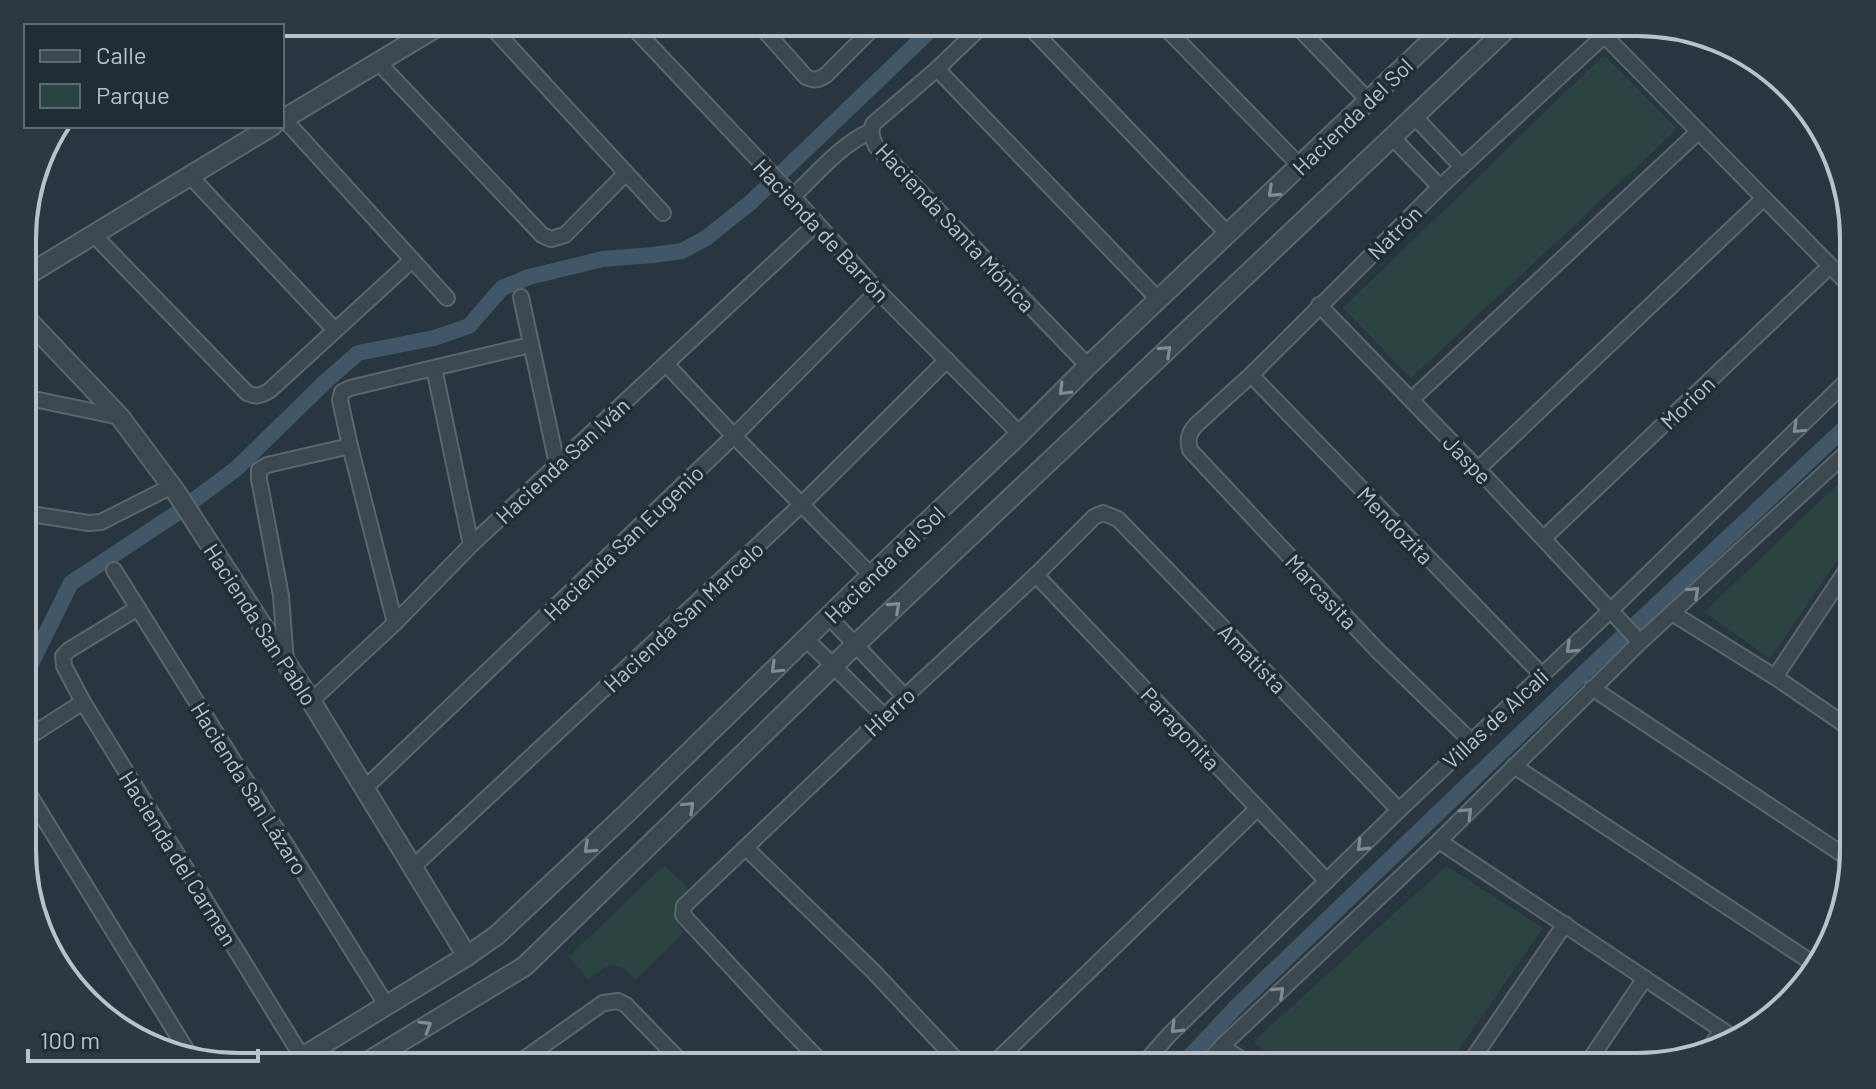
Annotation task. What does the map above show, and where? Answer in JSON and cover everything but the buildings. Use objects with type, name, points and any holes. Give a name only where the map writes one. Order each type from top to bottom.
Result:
[{"type":"street","points":[[284,120],[422,36]]},
{"type":"street","points":[[500,36],[663,213]]},
{"type":"street","name":"Hacienda de Barrón","points":[[641,36],[878,291],[1020,434]]},
{"type":"street","points":[[769,36],[806,77],[813,80],[826,75],[865,36]]},
{"type":"street","name":"Hacienda Santa Mónica","points":[[971,36],[873,124],[871,131],[876,146],[1088,366]]},
{"type":"street","points":[[1038,36],[1228,234]]},
{"type":"street","points":[[1174,36],[1300,166]]},
{"type":"street","points":[[1306,36],[1369,101]]},
{"type":"street","name":"Hacienda del Sol","points":[[309,1053],[497,935],[1158,299],[1369,101],[1424,36]]},
{"type":"street","name":"Hacienda del Sol","points":[[382,1053],[525,966],[855,645],[1499,36]]},
{"type":"street","name":"Natrón","points":[[1189,433],[1440,187],[1603,36]]},
{"type":"street","points":[[1605,36],[1840,276]]},
{"type":"street","points":[[378,62],[542,235],[551,239],[565,235],[626,173]]},
{"type":"street","points":[[937,69],[1158,299]]},
{"type":"street","points":[[1414,116],[1462,167]]},
{"type":"street","points":[[284,126],[447,298]]},
{"type":"street","points":[[36,270],[270,128]]},
{"type":"street","points":[[789,192],[857,137],[871,131]]},
{"type":"street","points":[[1411,400],[1698,132]]},
{"type":"street","points":[[1392,137],[1440,187]]},
{"type":"street","points":[[190,176],[334,329]]},
{"type":"street","points":[[1478,469],[1763,199]]},
{"type":"street","name":"Hacienda San Iván","points":[[311,701],[395,623],[471,545],[816,224]]},
{"type":"street","points":[[93,234],[247,393],[254,396],[269,391],[411,261]]},
{"type":"street","name":"Morion","points":[[1544,538],[1830,266]]},
{"type":"street","name":"Hacienda San Eugenio","points":[[364,789],[734,436],[878,291]]},
{"type":"street","points":[[521,297],[557,464]]},
{"type":"street","name":"Jaspe","points":[[1319,305],[1638,639]]},
{"type":"street","name":"Hacienda San Pablo","points":[[36,329],[120,417],[174,489],[311,701],[467,956]]},
{"type":"street","points":[[395,623],[350,446],[340,400],[342,392],[530,345]]},
{"type":"street","name":"Hacienda San Marcelo","points":[[413,867],[801,505],[947,360]]},
{"type":"street","points":[[666,364],[871,575]]},
{"type":"street","points":[[434,368],[471,545]]},
{"type":"street","name":"Mendozita","points":[[1251,375],[1542,675]]},
{"type":"street","name":"Villas de Alcali","points":[[1153,1053],[1399,810],[1612,613],[1840,388]]},
{"type":"street","points":[[36,400],[120,417]]},
{"type":"street","name":"Marcasita","points":[[1189,433],[1190,450],[1377,650],[1471,741]]},
{"type":"street","points":[[286,663],[281,596],[259,470],[267,465],[350,446]]},
{"type":"street","name":"Villas de Alcali","points":[[1216,1053],[1439,841],[1638,639],[1672,613],[1840,459]]},
{"type":"street","points":[[36,516],[101,522],[174,489]]},
{"type":"street","name":"Hierro","points":[[812,1053],[683,915],[684,906],[1094,517],[1103,513]]},
{"type":"street","name":"Amatista","points":[[1103,513],[1118,519],[1399,810]]},
{"type":"street","name":"Hacienda San Lázaro","points":[[114,570],[387,1006]]},
{"type":"street","name":"Paragonita","points":[[1036,575],[1327,881]]},
{"type":"street","points":[[1775,677],[1840,580]]},
{"type":"street","name":"Hacienda del Carmen","points":[[138,608],[69,650],[63,656],[64,666],[289,1053]]},
{"type":"street","points":[[1672,613],[1840,721]]},
{"type":"street","points":[[829,617],[905,697]]},
{"type":"street","points":[[806,639],[884,716]]},
{"type":"street","points":[[1592,688],[1840,853]]},
{"type":"street","points":[[36,732],[83,702]]},
{"type":"street","points":[[1514,766],[1807,960]]},
{"type":"street","points":[[36,805],[183,1045]]},
{"type":"street","points":[[1004,1053],[1257,809]]},
{"type":"street","points":[[1439,841],[1725,1032]]},
{"type":"street","points":[[746,848],[873,971],[950,1053]]},
{"type":"street","points":[[1477,1053],[1565,924]]},
{"type":"street","points":[[1594,1053],[1645,978]]},
{"type":"street","points":[[534,1053],[603,1003],[613,1000],[626,1005],[672,1053]]},
{"type":"street","points":[[1718,1036],[1722,1030]]},
{"type":"street","points":[[1222,1046],[1232,1053]]},
{"type":"green space","points":[[1604,55],[1677,129],[1411,378],[1343,308]]},
{"type":"green space","points":[[1840,482],[1840,556],[1770,659],[1704,612]]},
{"type":"green space","points":[[664,866],[688,888],[677,910],[684,932],[635,980],[612,965],[589,980],[568,957]]},
{"type":"green space","points":[[1446,866],[1543,928],[1457,1053],[1268,1053],[1253,1042]]},
{"type":"waterway","points":[[36,654],[71,583],[177,513],[237,468],[358,353],[434,338],[469,326],[502,288],[529,277],[603,259],[682,251],[706,238],[750,203],[924,36]]},
{"type":"waterway","points":[[1193,1053],[1237,1006],[1586,671],[1840,432]]}]
